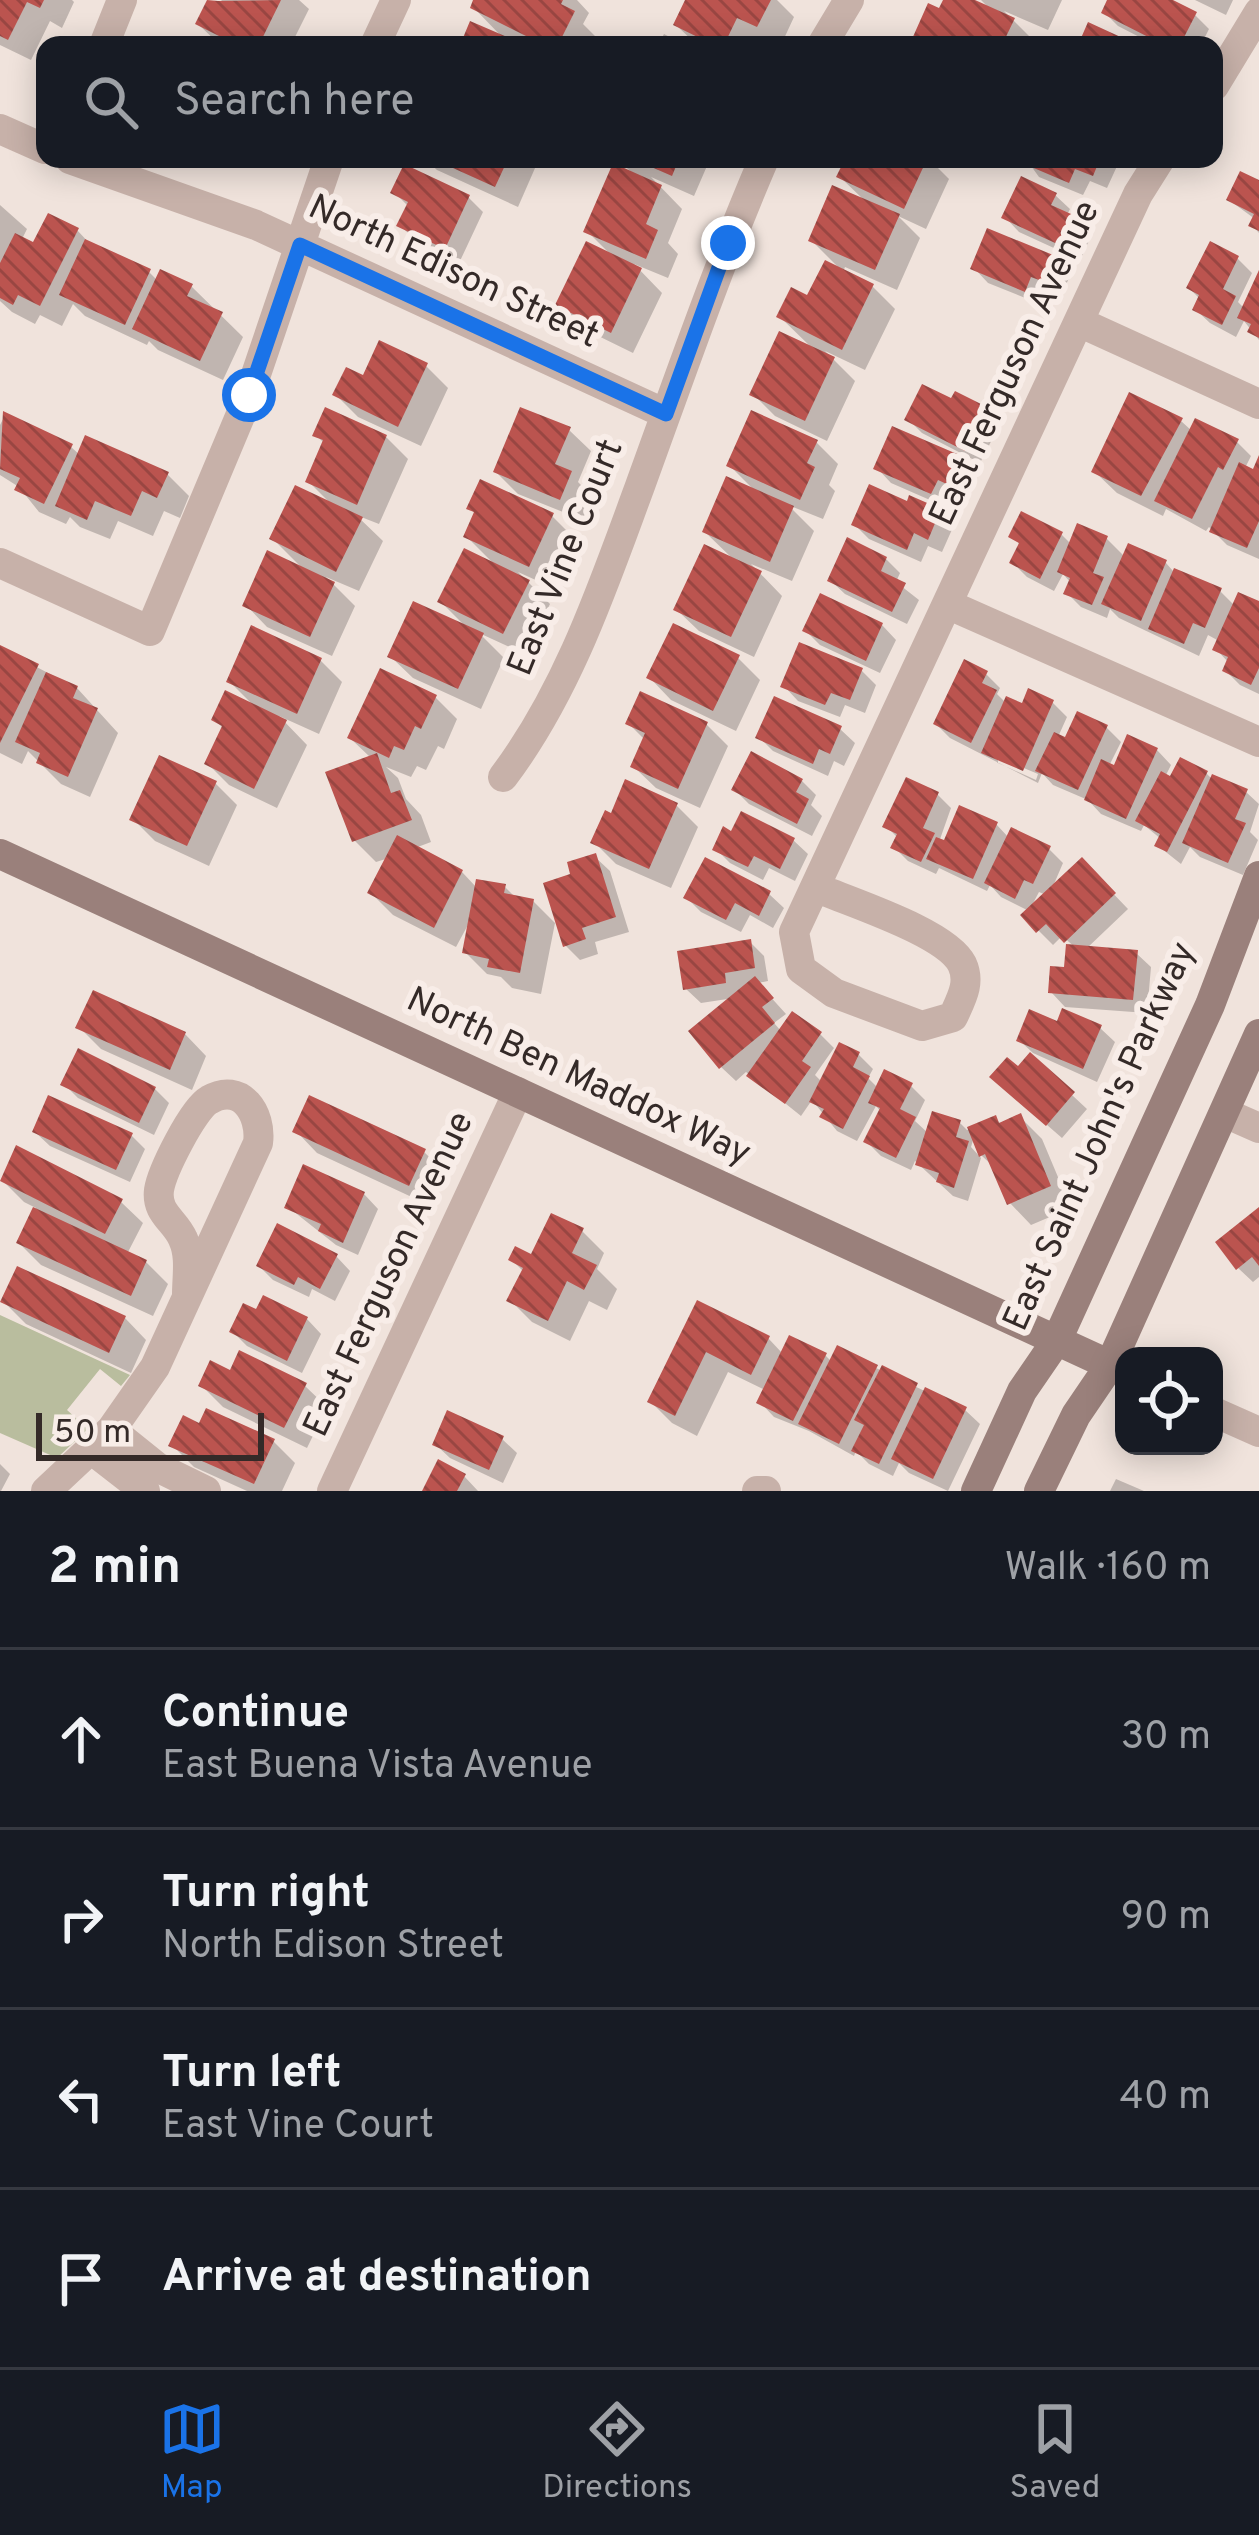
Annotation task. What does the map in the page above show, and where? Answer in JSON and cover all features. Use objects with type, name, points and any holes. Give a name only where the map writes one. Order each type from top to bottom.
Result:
[{"type":"main road","name":"North Ben Maddox Way","points":[[0,854],[1115,1367]]},
{"type":"main road","name":"East Saint John's Parkway","points":[[976,1491],[1022,1391],[1057,1340],[1210,1005],[1259,876]]},
{"type":"main road","points":[[1126,1347],[1259,1034]]},
{"type":"main road","points":[[1040,1491],[1076,1415],[1115,1370]]},
{"type":"street","points":[[108,36],[122,0]]},
{"type":"street","points":[[379,36],[396,0]]},
{"type":"street","points":[[827,36],[849,0]]},
{"type":"street","points":[[1223,71],[1259,12]]},
{"type":"street","points":[[0,129],[36,145]]},
{"type":"street","name":"North Edison Street","points":[[96,168],[208,206],[300,245],[666,414]]},
{"type":"street","points":[[0,563],[150,631],[224,462],[326,168]]},
{"type":"street","name":"East Vine Court","points":[[503,777],[555,697],[610,568],[728,243],[760,168]]},
{"type":"street","name":"East Ferguson Avenue","points":[[814,887],[945,944],[962,964],[967,987],[953,1017],[922,1025],[834,993],[801,969],[794,932],[814,887],[1138,194],[1154,168]]},
{"type":"street","points":[[1079,322],[1259,404]]},
{"type":"street","points":[[947,604],[1259,742]]},
{"type":"street","name":"East Ferguson Avenue","points":[[332,1491],[518,1092]]},
{"type":"street","points":[[46,1491],[102,1440],[155,1367],[258,1143],[260,1125],[254,1110],[241,1099],[222,1095],[206,1101],[194,1113],[159,1185],[159,1203],[166,1219],[181,1233],[188,1253],[187,1295]]},
{"type":"street","points":[[1225,1113],[1259,1128]]},
{"type":"street","points":[[1223,1416],[1259,1432]]},
{"type":"street","points":[[102,1440],[145,1491]]},
{"type":"street","points":[[102,1440],[206,1491]]},
{"type":"green space","points":[[0,1315],[130,1375],[121,1386],[100,1369],[67,1410],[88,1429],[57,1458],[0,1433]]},
{"type":"building","points":[[0,0],[44,0],[40,8],[27,2],[8,40],[0,36]]},
{"type":"building","points":[[207,0],[281,0],[263,36],[219,36],[195,24]]},
{"type":"building","points":[[473,0],[563,0],[561,4],[575,11],[562,36],[526,36],[470,8]]},
{"type":"building","points":[[685,0],[771,0],[757,27],[737,18],[728,36],[696,36],[673,25]]},
{"type":"building","points":[[943,0],[975,0],[1015,18],[1006,36],[913,36],[928,3],[939,8]]},
{"type":"building","points":[[1107,0],[1173,0],[1197,12],[1185,36],[1146,36],[1101,13]]},
{"type":"building","points":[[470,21],[505,36],[464,36]]},
{"type":"building","points":[[1088,22],[1118,36],[1082,36]]},
{"type":"building","points":[[402,168],[413,168],[470,195],[445,249],[396,226],[408,202],[390,193]]},
{"type":"building","points":[[453,168],[504,168],[495,187]]},
{"type":"building","points":[[611,168],[624,168],[662,185],[646,224],[658,230],[646,259],[583,232]]},
{"type":"building","points":[[840,168],[923,168],[904,209],[836,177]]},
{"type":"building","points":[[1034,168],[1096,168],[1093,176],[1075,169],[1069,183]]},
{"type":"building","points":[[1240,171],[1259,180],[1259,231],[1248,226],[1254,214],[1226,200]]},
{"type":"building","points":[[1021,176],[1057,193],[1051,205],[1080,218],[1066,248],[1001,218]]},
{"type":"building","points":[[832,185],[900,214],[875,270],[808,241]]},
{"type":"building","points":[[48,213],[79,228],[40,306],[18,295],[13,305],[0,298],[0,263],[15,233],[33,242]]},
{"type":"building","points":[[987,228],[1058,257],[1047,283],[1031,277],[1025,292],[970,269]]},
{"type":"building","points":[[85,239],[151,269],[125,325],[59,295]]},
{"type":"building","points":[[586,241],[642,268],[611,333],[555,305]]},
{"type":"building","points":[[1210,241],[1239,256],[1223,289],[1236,296],[1222,325],[1192,310],[1199,295],[1186,288]]},
{"type":"building","points":[[825,260],[874,284],[842,350],[776,317],[791,287],[807,295]]},
{"type":"building","points":[[160,269],[193,284],[187,296],[223,312],[200,361],[132,329]]},
{"type":"building","points":[[1259,270],[1259,338],[1247,332],[1251,324],[1237,318]]},
{"type":"building","points":[[779,331],[835,357],[805,421],[749,395]]},
{"type":"building","points":[[379,340],[428,363],[398,427],[332,395],[346,367],[363,375]]},
{"type":"building","points":[[922,384],[951,398],[955,391],[987,407],[965,451],[904,420]]},
{"type":"building","points":[[1129,392],[1183,418],[1141,496],[1091,472]]},
{"type":"building","points":[[325,407],[387,435],[357,505],[305,482],[323,440],[312,436]]},
{"type":"building","points":[[520,407],[571,427],[555,464],[572,471],[560,500],[493,472]]},
{"type":"building","points":[[751,410],[818,440],[807,463],[815,467],[800,500],[726,466]]},
{"type":"building","points":[[3,411],[73,444],[44,504],[14,490],[20,478],[0,469]]},
{"type":"building","points":[[1195,418],[1239,439],[1223,470],[1218,467],[1192,519],[1154,501]]},
{"type":"building","points":[[892,426],[964,457],[951,486],[938,480],[931,494],[873,469]]},
{"type":"building","points":[[85,435],[169,472],[157,498],[142,491],[131,516],[95,501],[87,520],[55,506]]},
{"type":"building","points":[[1259,455],[1259,521],[1247,548],[1209,532],[1239,462],[1253,469]]},
{"type":"building","points":[[726,476],[794,506],[770,562],[702,532]]},
{"type":"building","points":[[480,479],[554,513],[529,567],[463,537],[474,512],[466,509]]},
{"type":"building","points":[[869,484],[941,509],[928,540],[914,533],[907,550],[851,525]]},
{"type":"building","points":[[295,485],[363,517],[336,572],[269,539]]},
{"type":"building","points":[[1021,511],[1063,532],[1040,579],[1009,563],[1019,543],[1008,537]]},
{"type":"building","points":[[1077,523],[1108,536],[1093,573],[1104,577],[1092,605],[1063,594],[1070,578],[1057,572]]},
{"type":"building","points":[[847,537],[887,557],[881,571],[906,583],[892,612],[827,581]]},
{"type":"building","points":[[1128,543],[1167,560],[1141,621],[1101,604]]},
{"type":"building","points":[[704,544],[762,571],[731,637],[673,610]]},
{"type":"building","points":[[464,548],[530,580],[503,634],[437,602]]},
{"type":"building","points":[[267,550],[335,582],[310,637],[242,606]]},
{"type":"building","points":[[1174,568],[1222,588],[1205,628],[1193,623],[1184,644],[1148,629]]},
{"type":"building","points":[[1238,592],[1259,601],[1259,668],[1251,685],[1222,671],[1228,657],[1212,650]]},
{"type":"building","points":[[820,593],[883,623],[866,661],[802,631]]},
{"type":"building","points":[[413,601],[484,633],[458,689],[387,657]]},
{"type":"building","points":[[673,623],[740,655],[713,711],[646,678]]},
{"type":"building","points":[[251,625],[322,658],[297,714],[226,682]]},
{"type":"building","points":[[799,642],[863,668],[850,700],[831,693],[825,705],[780,687]]},
{"type":"building","points":[[0,645],[39,664],[0,743]]},
{"type":"building","points":[[964,659],[988,671],[982,683],[997,690],[971,743],[933,724]]},
{"type":"building","points":[[380,668],[437,695],[421,729],[415,726],[404,750],[394,746],[389,758],[347,738]]},
{"type":"building","points":[[46,672],[78,686],[73,698],[98,708],[68,777],[36,763],[40,753],[15,742]]},
{"type":"building","points":[[1028,688],[1054,700],[1023,771],[981,753],[1006,696],[1022,703]]},
{"type":"building","points":[[225,690],[287,720],[254,789],[204,764],[222,726],[211,720]]},
{"type":"building","points":[[640,691],[708,722],[678,789],[630,767],[645,733],[625,724]]},
{"type":"building","points":[[774,696],[842,726],[830,754],[819,749],[813,764],[755,738]]},
{"type":"building","points":[[1077,711],[1108,725],[1078,790],[1035,771],[1054,732],[1065,737]]},
{"type":"building","points":[[1127,734],[1158,748],[1126,819],[1084,800],[1101,759],[1114,765]]},
{"type":"building","points":[[751,751],[803,779],[796,792],[809,799],[797,824],[731,790]]},
{"type":"building","points":[[377,753],[391,793],[400,790],[412,820],[352,842],[325,772]]},
{"type":"building","points":[[159,755],[217,781],[187,846],[129,820]]},
{"type":"building","points":[[1180,757],[1208,771],[1167,852],[1154,846],[1160,834],[1135,821],[1161,771],[1170,776]]},
{"type":"building","points":[[1212,774],[1248,789],[1235,819],[1246,823],[1228,863],[1182,843]]},
{"type":"building","points":[[906,777],[939,792],[923,828],[935,833],[921,862],[890,848],[897,834],[882,827]]},
{"type":"building","points":[[625,779],[678,803],[649,869],[590,843],[605,810],[611,813]]},
{"type":"building","points":[[959,805],[998,822],[973,879],[926,859],[936,837],[944,840]]},
{"type":"building","points":[[741,811],[795,838],[780,869],[754,856],[748,867],[712,850],[723,826],[731,831]]},
{"type":"building","points":[[1011,827],[1051,846],[1033,884],[1024,880],[1015,899],[984,883]]},
{"type":"building","points":[[397,835],[463,870],[434,928],[367,893]]},
{"type":"building","points":[[596,853],[616,917],[582,928],[586,939],[563,947],[543,883],[570,874],[567,862]]},
{"type":"building","points":[[705,857],[771,891],[759,916],[735,903],[726,920],[683,898]]},
{"type":"building","points":[[1082,857],[1116,893],[1064,943],[1046,924],[1036,933],[1020,915]]},
{"type":"building","points":[[476,879],[506,884],[504,893],[534,899],[520,973],[487,967],[489,959],[462,953]]},
{"type":"building","points":[[751,939],[755,968],[725,973],[726,983],[683,990],[677,951]]},
{"type":"building","points":[[1066,944],[1138,950],[1133,1000],[1048,993],[1050,966],[1064,967]]},
{"type":"building","points":[[755,976],[774,998],[762,1007],[775,1023],[719,1069],[688,1031]]},
{"type":"building","points":[[93,990],[186,1032],[170,1070],[75,1028]]},
{"type":"building","points":[[1062,1008],[1102,1025],[1083,1069],[1016,1041],[1029,1009],[1057,1021]]},
{"type":"building","points":[[792,1011],[822,1032],[802,1061],[811,1067],[785,1104],[746,1076]]},
{"type":"building","points":[[839,1042],[860,1052],[853,1067],[870,1076],[843,1129],[819,1117],[824,1109],[809,1102]]},
{"type":"building","points":[[78,1048],[156,1087],[139,1123],[60,1085]]},
{"type":"building","points":[[1030,1052],[1075,1092],[1046,1126],[989,1077],[1007,1057],[1018,1066]]},
{"type":"building","points":[[884,1069],[913,1083],[900,1109],[916,1117],[896,1158],[863,1142],[880,1108],[868,1103]]},
{"type":"building","points":[[48,1095],[133,1133],[116,1170],[32,1132]]},
{"type":"building","points":[[309,1095],[426,1149],[409,1186],[292,1132]]},
{"type":"building","points":[[932,1111],[961,1120],[956,1137],[969,1141],[954,1188],[936,1182],[939,1173],[915,1165]]},
{"type":"building","points":[[1021,1113],[1051,1186],[1007,1205],[985,1154],[979,1157],[967,1127],[996,1115],[999,1123]]},
{"type":"building","points":[[16,1145],[123,1199],[105,1234],[0,1181]]},
{"type":"building","points":[[303,1164],[365,1192],[343,1243],[318,1231],[321,1224],[284,1208]]},
{"type":"building","points":[[33,1207],[147,1260],[131,1296],[16,1243]]},
{"type":"building","points":[[1259,1207],[1259,1266],[1252,1257],[1236,1270],[1215,1242]]},
{"type":"building","points":[[551,1213],[584,1228],[572,1253],[597,1265],[584,1290],[567,1281],[548,1321],[506,1301],[523,1268],[508,1260],[515,1246],[531,1254]]},
{"type":"building","points":[[277,1223],[338,1254],[320,1289],[298,1277],[294,1285],[256,1266]]},
{"type":"building","points":[[17,1266],[126,1316],[109,1353],[0,1302]]},
{"type":"building","points":[[263,1295],[308,1317],[287,1361],[229,1332],[243,1303],[256,1309]]},
{"type":"building","points":[[697,1300],[770,1336],[751,1375],[706,1352],[675,1416],[647,1402]]},
{"type":"building","points":[[789,1335],[827,1353],[793,1421],[756,1403]]},
{"type":"building","points":[[837,1345],[878,1365],[839,1444],[798,1424]]},
{"type":"building","points":[[239,1350],[307,1383],[284,1428],[198,1386],[210,1360],[230,1370]]},
{"type":"building","points":[[882,1365],[918,1383],[879,1464],[851,1451],[864,1425],[854,1420]]},
{"type":"building","points":[[925,1387],[967,1407],[933,1479],[891,1459]]},
{"type":"building","points":[[206,1408],[275,1439],[254,1484],[168,1446],[183,1415],[199,1423]]},
{"type":"building","points":[[447,1410],[504,1436],[489,1470],[432,1445]]},
{"type":"building","points":[[438,1459],[466,1474],[457,1491],[422,1491]]},
{"type":"route","points":[[249,395],[300,245],[666,414],[728,243]]}]
